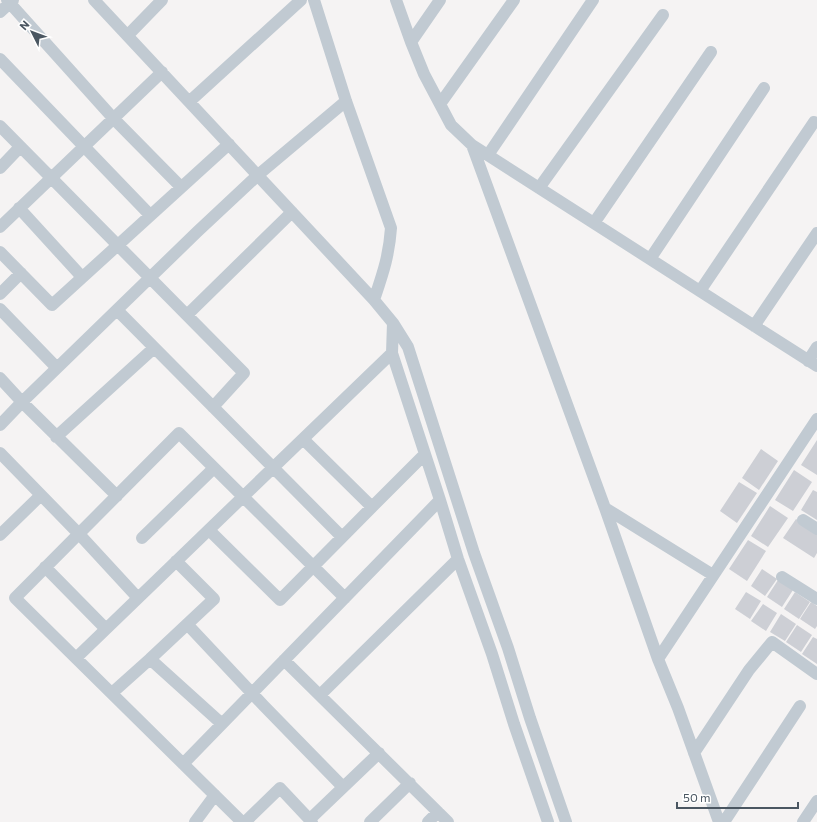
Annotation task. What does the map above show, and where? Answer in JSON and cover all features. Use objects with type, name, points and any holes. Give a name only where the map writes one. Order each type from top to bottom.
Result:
[{"type":"street","points":[[94,0],[190,101],[374,300],[393,323],[408,347],[474,553],[508,648],[530,718],[566,822]]},
{"type":"street","points":[[128,35],[162,0]]},
{"type":"street","points":[[190,101],[300,0]]},
{"type":"street","points":[[314,0],[346,101],[391,228],[390,247],[386,264],[374,300]]},
{"type":"street","points":[[396,0],[410,42],[424,74],[451,125],[472,145],[812,363],[817,347]]},
{"type":"street","points":[[410,42],[440,0]]},
{"type":"street","points":[[440,104],[514,0]]},
{"type":"street","points":[[488,155],[593,0]]},
{"type":"street","points":[[0,12],[10,1],[113,118],[181,187]]},
{"type":"street","points":[[539,188],[663,15]]},
{"type":"street","points":[[594,223],[711,52]]},
{"type":"street","points":[[0,59],[150,215]]},
{"type":"street","points":[[0,227],[50,177],[162,72]]},
{"type":"street","points":[[650,259],[764,88]]},
{"type":"street","points":[[0,426],[22,402],[258,175],[346,101]]},
{"type":"street","points":[[700,291],[814,122]]},
{"type":"street","points":[[0,126],[244,373],[213,407]]},
{"type":"street","points":[[0,252],[52,305],[229,144]]},
{"type":"street","points":[[472,145],[606,508],[658,659],[678,708],[719,822]]},
{"type":"street","points":[[0,168],[20,147]]},
{"type":"street","points":[[19,208],[82,277]]},
{"type":"street","points":[[187,315],[292,212]]},
{"type":"street","points":[[754,326],[817,233]]},
{"type":"street","points":[[0,294],[21,274]]},
{"type":"street","points":[[0,310],[57,368]]},
{"type":"street","points":[[117,310],[342,537]]},
{"type":"street","points":[[393,323],[392,353],[458,559],[492,654],[514,724],[548,822]]},
{"type":"street","points":[[56,437],[154,348]]},
{"type":"street","points":[[76,658],[392,353]]},
{"type":"street","points":[[0,378],[56,437],[117,496]]},
{"type":"street","points":[[658,659],[817,419]]},
{"type":"street","points":[[242,822],[15,598],[179,433],[345,598]]},
{"type":"street","points":[[303,439],[372,507]]},
{"type":"street","points":[[0,453],[138,598]]},
{"type":"street","points":[[209,530],[280,600],[424,455]]},
{"type":"street","points":[[142,538],[214,468]]},
{"type":"street","points":[[0,534],[41,495]]},
{"type":"street","points":[[183,764],[440,500]]},
{"type":"street","points":[[606,508],[713,575]]},
{"type":"street","points":[[803,520],[817,529]]},
{"type":"street","points":[[320,695],[458,559]]},
{"type":"street","points":[[112,693],[214,599],[176,561]]},
{"type":"street","points":[[45,568],[106,629]]},
{"type":"street","points":[[782,576],[817,600]]},
{"type":"street","points":[[187,624],[343,787]]},
{"type":"street","points":[[694,753],[749,670],[772,642],[817,674]]},
{"type":"street","points":[[150,659],[222,724]]},
{"type":"street","points":[[284,660],[448,822]]},
{"type":"street","points":[[724,822],[800,706]]},
{"type":"street","points":[[245,822],[280,788],[311,821],[343,787],[379,753]]},
{"type":"street","points":[[370,822],[410,783]]},
{"type":"street","points":[[195,822],[215,795]]},
{"type":"street","points":[[803,822],[817,802]]},
{"type":"street","points":[[428,822],[438,812]]},
{"type":"building","points":[[817,440],[817,475],[801,465]]},
{"type":"building","points":[[761,449],[778,461],[759,490],[742,478]]},
{"type":"building","points":[[794,470],[812,482],[793,511],[775,500]]},
{"type":"building","points":[[739,482],[757,493],[737,523],[720,511]]},
{"type":"building","points":[[813,490],[817,492],[817,520],[801,510]]},
{"type":"building","points":[[770,506],[788,518],[768,547],[751,536]]},
{"type":"building","points":[[796,519],[817,532],[817,553],[814,558],[783,538]]},
{"type":"building","points":[[748,540],[766,551],[747,581],[729,569]]},
{"type":"building","points":[[762,569],[777,579],[765,596],[751,586]]},
{"type":"building","points":[[778,580],[793,590],[782,607],[767,597]]},
{"type":"building","points":[[746,592],[761,601],[750,619],[735,609]]},
{"type":"building","points":[[795,592],[810,602],[799,619],[784,609]]},
{"type":"building","points":[[811,602],[817,606],[817,626],[815,629],[800,619]]},
{"type":"building","points":[[763,604],[777,613],[766,631],[751,621]]},
{"type":"building","points":[[781,614],[796,624],[785,641],[770,632]]},
{"type":"building","points":[[797,625],[812,635],[801,652],[786,642]]},
{"type":"building","points":[[813,637],[817,639],[817,664],[802,654]]}]
